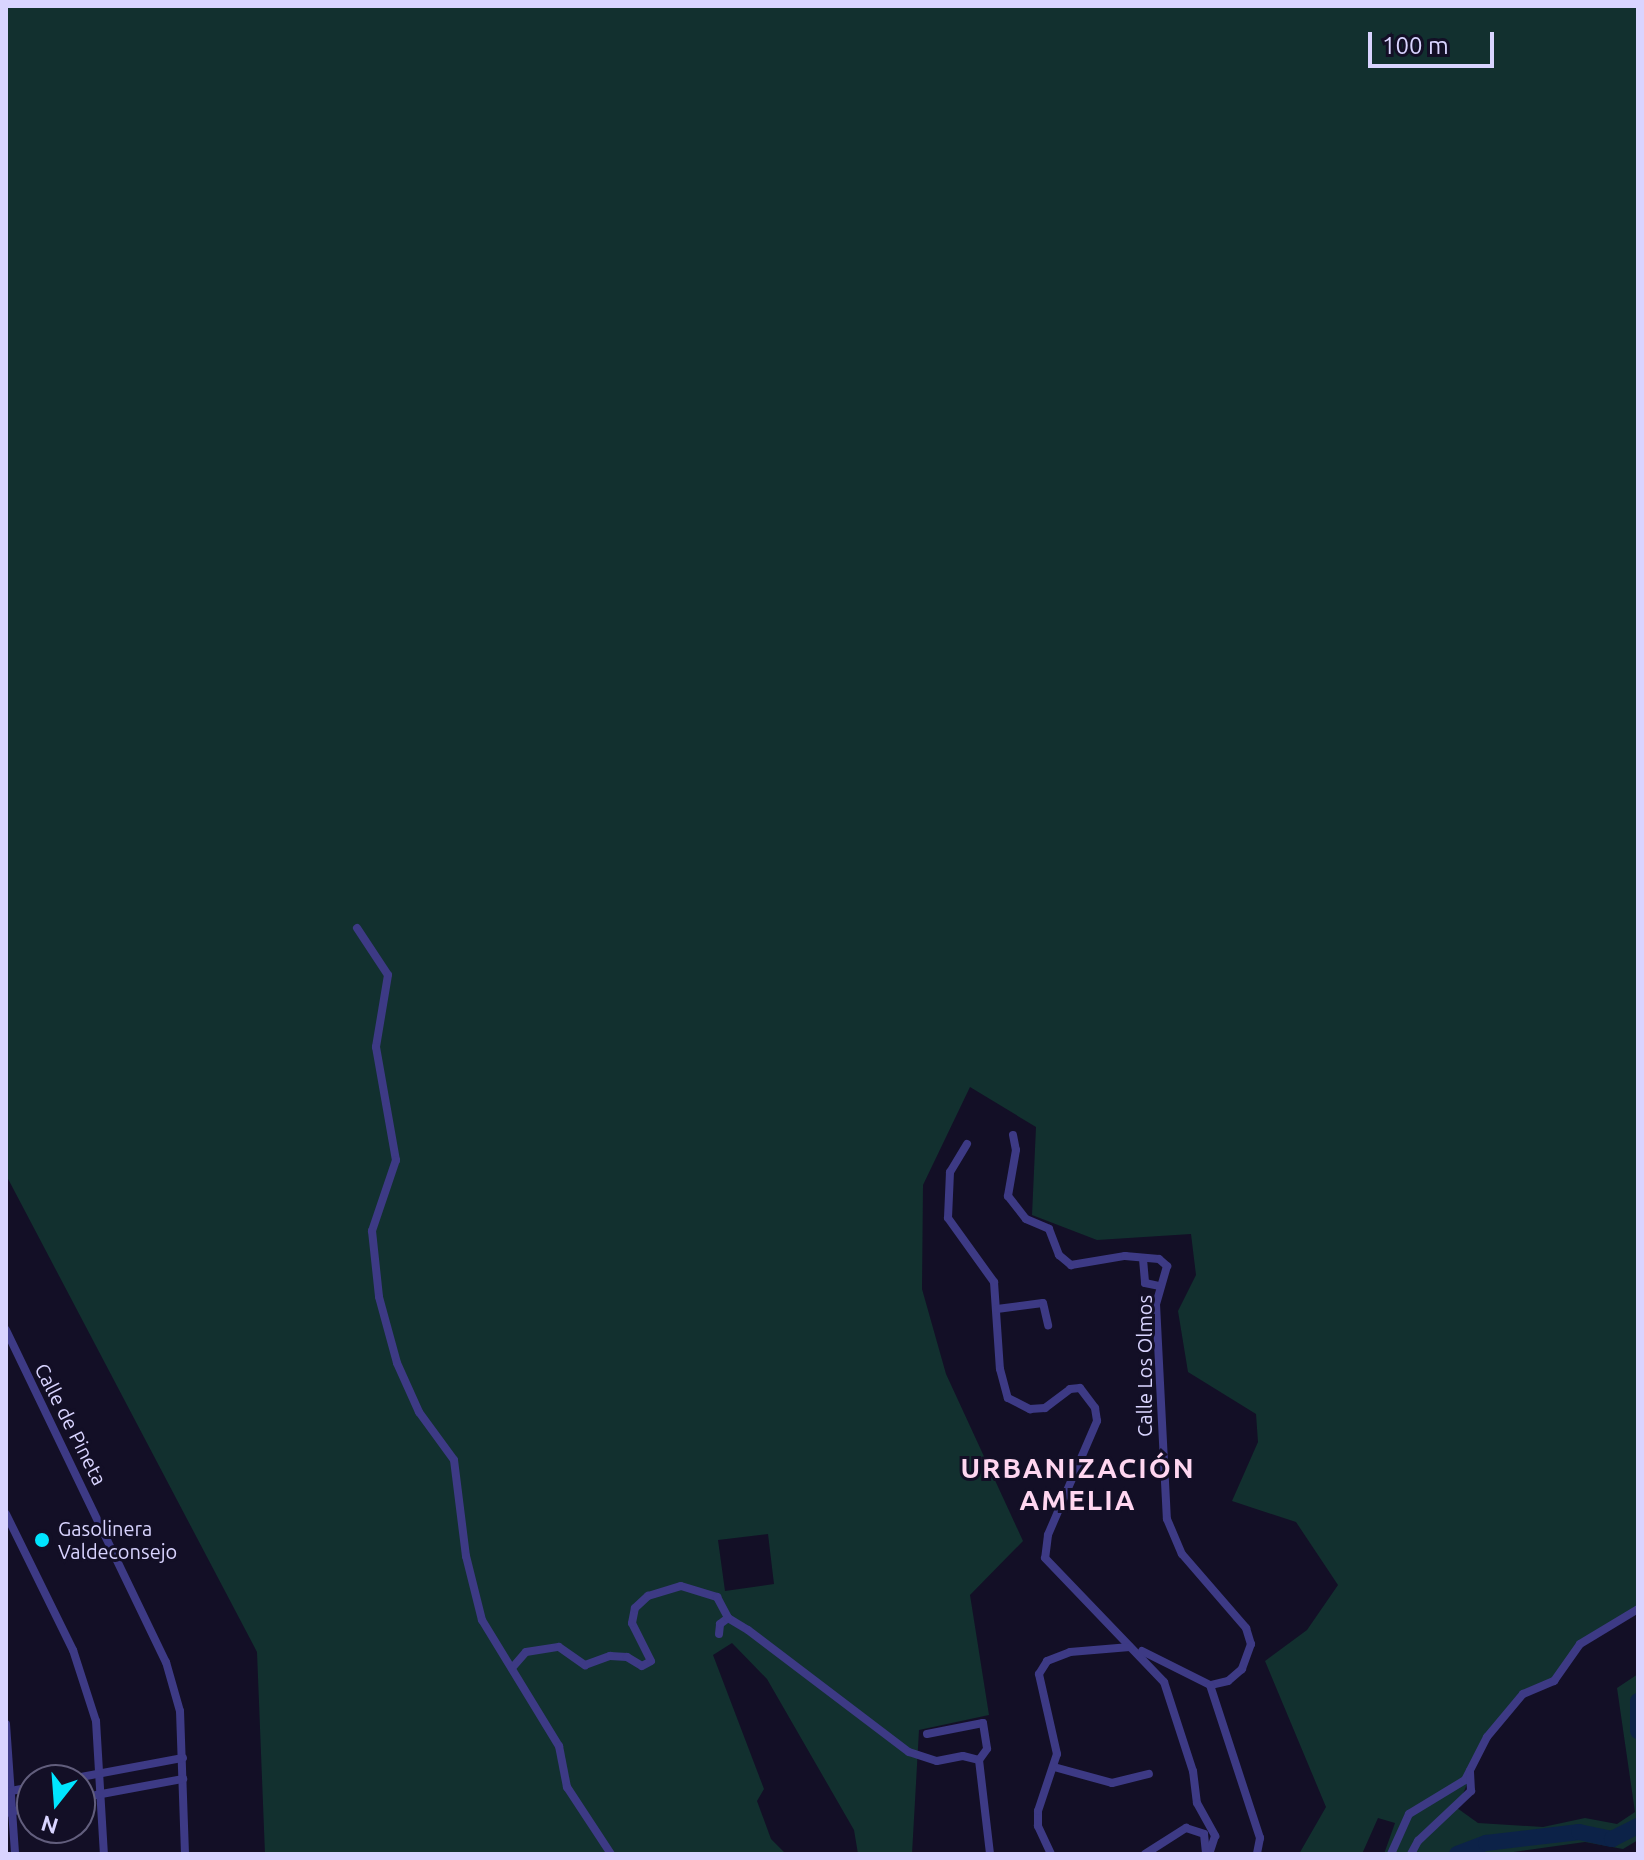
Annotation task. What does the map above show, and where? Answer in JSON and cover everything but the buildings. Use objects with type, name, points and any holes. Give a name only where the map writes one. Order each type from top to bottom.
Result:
[{"type":"street","points":[[357,928],[388,975],[376,1047],[396,1160],[372,1231],[379,1297],[397,1363],[414,1400],[454,1460],[466,1556],[482,1620],[559,1746],[567,1787],[611,1854]]},
{"type":"street","points":[[1013,1135],[1016,1150],[1008,1196],[1026,1219],[1049,1229],[1059,1255],[1071,1265],[1096,1265],[1110,1257],[1143,1259],[1145,1283],[1159,1286]]},
{"type":"street","points":[[967,1144],[950,1172],[948,1218],[994,1282],[1008,1398],[1030,1409],[1045,1408],[1070,1389],[1080,1388],[1090,1396],[1097,1421],[1048,1535],[1045,1558],[1130,1647],[1148,1660],[1174,1701],[1197,1803],[1215,1836],[1207,1854]]},
{"type":"street","name":"Calle Los Olmos","points":[[1143,1259],[1159,1259],[1167,1266],[1159,1286],[1160,1444],[1167,1519],[1182,1554],[1246,1628],[1251,1644],[1242,1669],[1228,1681],[1210,1685]]},
{"type":"street","points":[[997,1309],[1043,1303],[1048,1325]]},
{"type":"street","name":"Calle de Pineta","points":[[6,1330],[148,1617],[180,1711],[185,1854]]},
{"type":"street","points":[[6,1514],[73,1650],[96,1721],[104,1854]]},
{"type":"street","points":[[512,1668],[526,1652],[559,1647],[585,1665],[610,1656],[627,1657],[642,1666],[651,1661],[632,1623],[635,1608],[648,1596],[681,1586],[717,1597],[728,1618],[909,1752],[937,1761],[963,1756],[979,1760]]},
{"type":"street","points":[[1391,1854],[1409,1814],[1465,1780],[1487,1737],[1523,1694],[1554,1681],[1580,1644],[1638,1609]]},
{"type":"street","points":[[719,1634],[720,1624],[728,1618]]},
{"type":"street","points":[[1051,1854],[1038,1826],[1038,1811],[1054,1767],[1055,1735],[1039,1674],[1047,1661],[1070,1652],[1130,1647],[1210,1685],[1260,1838],[1257,1854]]},
{"type":"street","points":[[927,1734],[983,1723],[987,1749],[979,1760],[990,1854]]},
{"type":"street","points":[[6,1724],[15,1854]]},
{"type":"street","points":[[96,1773],[183,1758]]},
{"type":"street","points":[[1054,1767],[1112,1783],[1149,1774]]},
{"type":"street","points":[[1411,1854],[1418,1841],[1471,1791],[1470,1770]]},
{"type":"street","points":[[96,1796],[183,1779]]},
{"type":"street","points":[[1145,1854],[1186,1828],[1204,1834],[1207,1854]]},
{"type":"green space","points":[[6,6],[1638,6],[1638,1610],[1580,1644],[1554,1681],[1523,1695],[1487,1737],[1457,1808],[1478,1823],[1543,1827],[1585,1818],[1617,1824],[1635,1812],[1617,1688],[1638,1674],[1638,1840],[1623,1849],[1585,1842],[1499,1854],[1384,1854],[1395,1823],[1378,1818],[1362,1854],[1299,1854],[1326,1807],[1265,1661],[1307,1630],[1338,1585],[1296,1522],[1232,1501],[1258,1442],[1256,1414],[1188,1372],[1178,1311],[1196,1275],[1191,1234],[1097,1240],[1032,1215],[1036,1127],[970,1087],[923,1185],[922,1289],[946,1374],[1023,1541],[970,1595],[989,1715],[919,1730],[912,1854],[858,1854],[854,1830],[767,1679],[732,1643],[713,1655],[764,1789],[757,1801],[771,1839],[786,1854],[265,1854],[257,1652],[6,1175]],"holes":[[[768,1534],[774,1584],[725,1591],[718,1540]]]},
{"type":"waterway","points":[[1638,1701],[1638,1731]]},
{"type":"waterway","points":[[1457,1854],[1486,1843],[1579,1832],[1612,1839],[1638,1826]]},
{"type":"place","name":"Gasolinera Valdeconsejo","points":[[42,1540]]},
{"type":"district","name":"URBANIZACIÓN AMELIA","points":[[1078,1484]]}]
